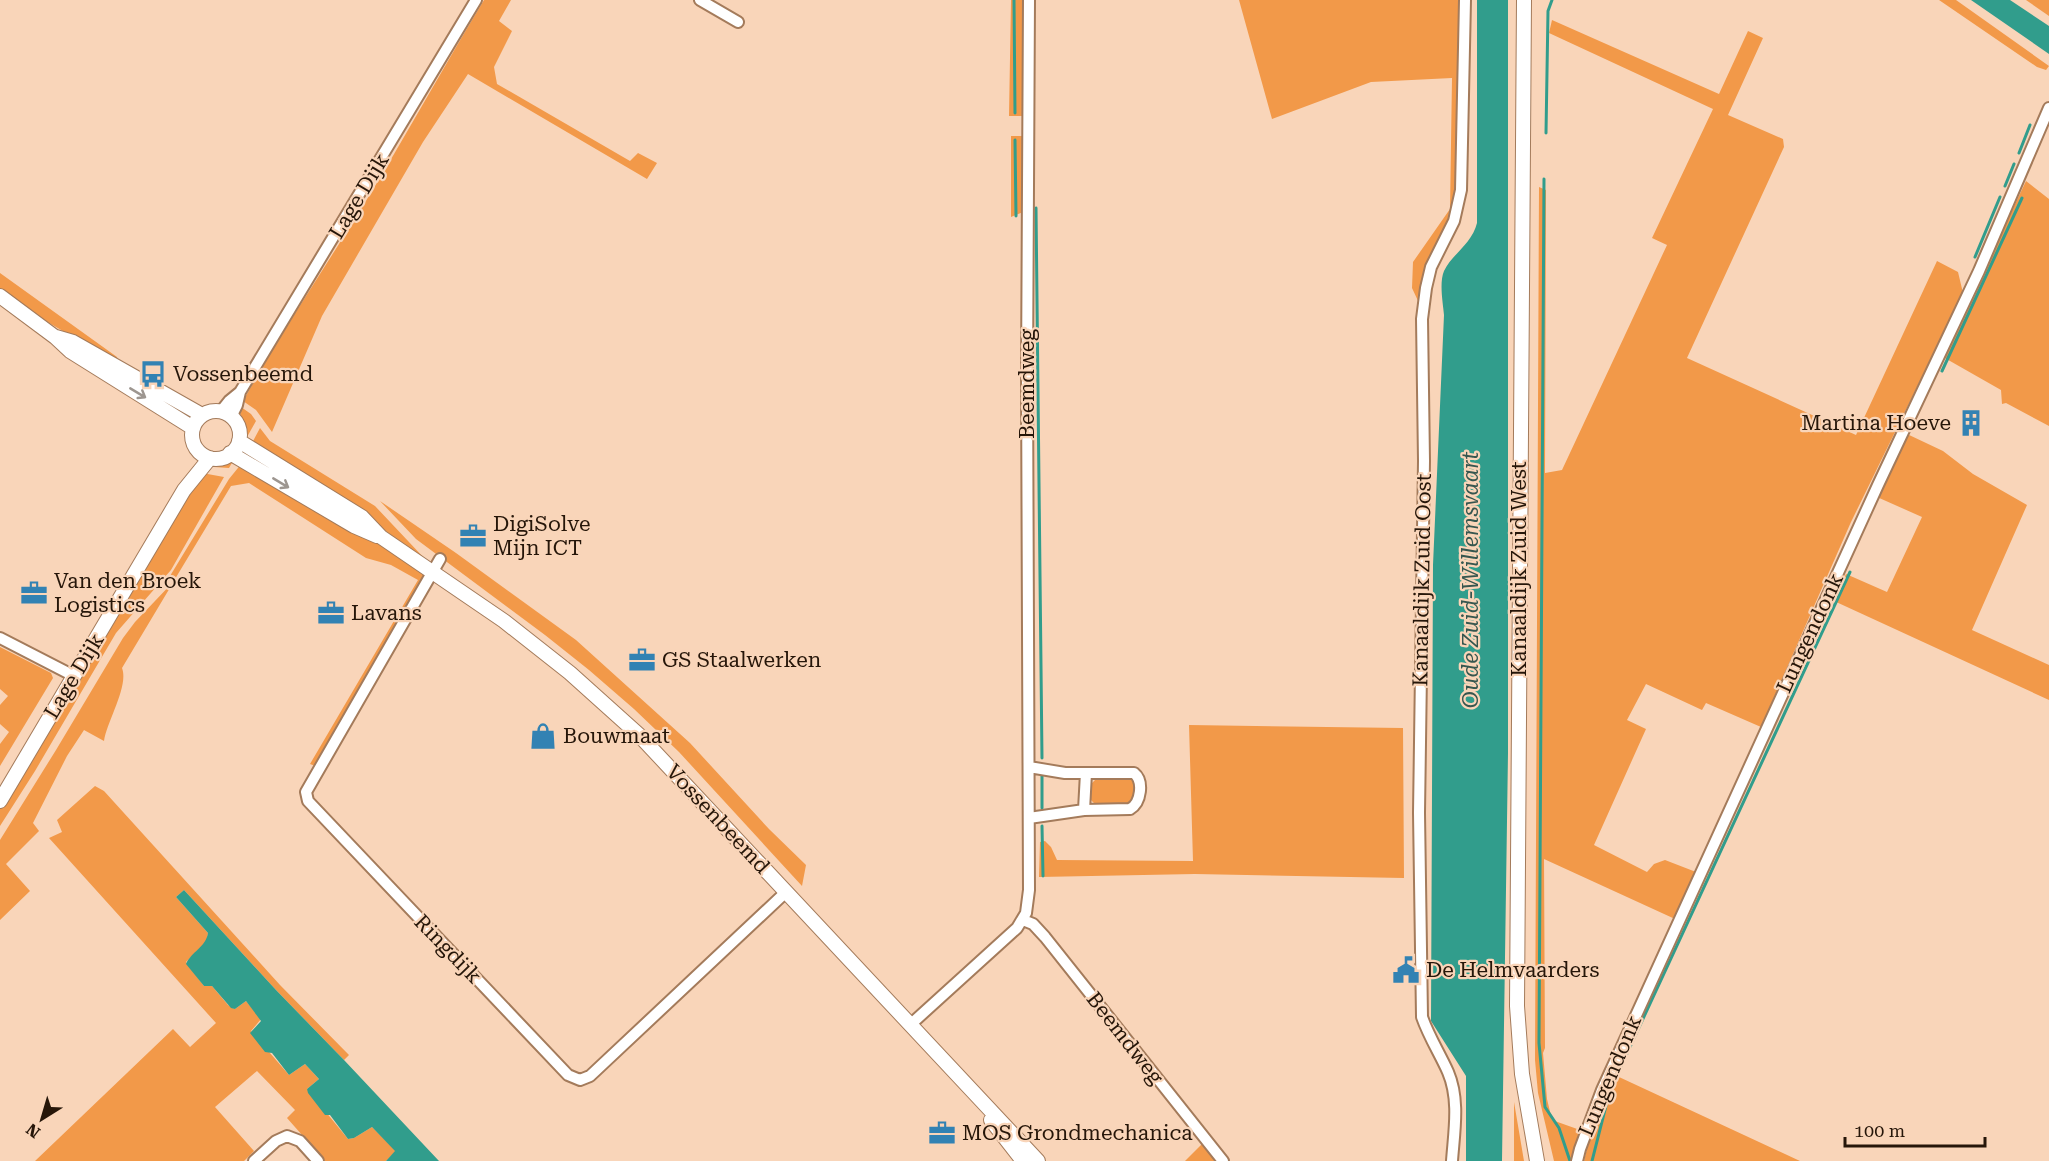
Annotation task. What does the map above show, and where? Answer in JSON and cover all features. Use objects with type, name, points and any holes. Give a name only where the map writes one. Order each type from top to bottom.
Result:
[{"type":"main road","name":"Kanaaldijk Zuid West","points":[[1524,0],[1517,1006],[1522,1074],[1537,1161]]},
{"type":"main road","points":[[0,296],[55,337],[69,351],[193,428]]},
{"type":"main road","points":[[55,337],[73,342],[202,415]]},
{"type":"main road","points":[[214,411],[226,414],[237,425],[239,441],[230,453],[219,458],[210,458],[197,450],[192,437],[193,428],[202,415],[214,411]]},
{"type":"main road","name":"Vossenbeemd","points":[[239,441],[362,517],[381,537]]},
{"type":"main road","name":"Lage Dijk","points":[[184,490],[197,450]]},
{"type":"main road","name":"Vossenbeemd","points":[[230,453],[354,526],[381,537],[436,566],[570,673],[639,735],[1038,1161]]},
{"type":"main road","name":"Lage Dijk","points":[[0,801],[184,490],[210,458]]},
{"type":"main road","name":"Vossenbeemd","points":[[976,1095],[992,1122],[1023,1161]]},
{"type":"main road","name":"Kanaaldijk Zuid West","points":[[1533,1137],[1542,1161]]},
{"type":"street","name":"Lage Dijk","points":[[226,414],[237,405],[240,392],[476,0]]},
{"type":"street","points":[[700,0],[738,22]]},
{"type":"street","points":[[713,7],[723,0]]},
{"type":"street","name":"Beemdweg","points":[[1029,0],[1027,373],[1029,890],[1023,921],[1033,924],[1045,938],[1222,1161]]},
{"type":"street","name":"Kanaaldijk Zuid Oost","points":[[1452,1161],[1455,1116],[1452,1086],[1422,1017],[1419,813],[1424,461],[1422,319],[1431,267],[1454,221],[1461,190],[1465,0]]},
{"type":"street","name":"Lungendonk","points":[[1577,1161],[1602,1090],[1883,474],[1978,272],[2049,108]]},
{"type":"street","name":"Ringdijk","points":[[436,566],[306,792],[308,801],[568,1075],[580,1080],[590,1076],[786,892]]},
{"type":"street","points":[[0,638],[74,676]]},
{"type":"street","points":[[1029,767],[1065,773],[1134,772],[1140,780],[1138,801],[1130,808],[1084,810],[1029,818]]},
{"type":"street","points":[[1084,810],[1086,773]]},
{"type":"street","points":[[910,1025],[1023,921]]},
{"type":"street","points":[[254,1161],[276,1141],[287,1137],[300,1142],[318,1161]]},
{"type":"shaded area","points":[[484,0],[511,0],[499,21],[512,31],[494,67],[497,84],[630,161],[638,153],[657,163],[647,179],[468,74],[423,142],[322,316],[272,432],[256,410],[243,401],[376,184]]},
{"type":"shaded area","points":[[1011,0],[1022,0],[1022,116],[1009,116]]},
{"type":"shaded area","points":[[1239,0],[1460,0],[1457,211],[1426,267],[1419,303],[1412,288],[1413,262],[1450,209],[1452,78],[1371,82],[1272,119]]},
{"type":"shaded area","points":[[1939,0],[1956,0],[2049,66],[2046,70],[2037,67]]},
{"type":"shaded area","points":[[2026,0],[2049,0],[2049,16]]},
{"type":"shaded area","points":[[1552,20],[1719,94],[1748,31],[1763,38],[1728,115],[1783,139],[1784,147],[1687,358],[1856,435],[1937,261],[1958,272],[1963,293],[1851,522],[1761,727],[1706,703],[1702,710],[1646,684],[1627,720],[1646,729],[1594,845],[1647,872],[1654,864],[1665,860],[1696,872],[1675,919],[1544,859],[1545,1048],[1543,1053],[1547,1099],[1552,1120],[1580,1130],[1570,1161],[1554,1161],[1538,1093],[1535,1060],[1539,187],[1546,190],[1545,473],[1562,470],[1667,245],[1652,238],[1713,109],[1549,33]]},
{"type":"shaded area","points":[[1011,136],[1022,136],[1023,212],[1011,217]]},
{"type":"shaded area","points":[[2026,181],[2049,199],[2049,426],[2006,403],[2002,404],[2001,390],[1943,357]]},
{"type":"shaded area","points":[[0,273],[117,357],[119,364],[39,317],[0,289]]},
{"type":"shaded area","points":[[241,407],[256,421],[247,437],[241,423]]},
{"type":"shaded area","points":[[260,428],[270,441],[375,506],[425,559],[388,533],[363,511],[252,443]]},
{"type":"shaded area","points":[[1907,434],[1943,451],[1973,474],[2027,505],[1972,630],[2049,665],[2049,700],[1834,601],[1846,574],[1887,592],[1922,517],[1877,497]]},
{"type":"shaded area","points":[[230,459],[233,461],[229,468],[207,465],[210,462]]},
{"type":"shaded area","points":[[242,463],[380,541],[427,574],[318,767],[310,764],[418,580],[391,565],[366,558],[249,483],[231,486],[175,579],[170,576],[229,479]]},
{"type":"shaded area","points":[[202,473],[224,477],[171,570],[116,633],[0,826],[0,809]]},
{"type":"shaded area","points":[[380,501],[576,640],[690,743],[769,829],[806,865],[802,886],[679,752],[634,709],[545,635],[416,539]]},
{"type":"shaded area","points":[[174,581],[122,668],[123,684],[104,741],[84,730],[67,756],[33,823],[39,831],[6,864],[30,891],[0,920],[0,840],[123,638]]},
{"type":"shaded area","points":[[0,647],[51,673],[53,678],[0,766],[0,744],[9,732],[0,724],[0,705],[8,696],[0,689]]},
{"type":"shaded area","points":[[1189,725],[1403,728],[1404,878],[1195,874],[1039,877],[1040,842],[1045,841],[1051,847],[1057,860],[1193,861]]},
{"type":"shaded area","points":[[1097,778],[1131,779],[1137,785],[1137,799],[1131,804],[1095,804],[1090,799],[1090,785]]},
{"type":"shaded area","points":[[95,786],[104,791],[280,985],[349,1055],[344,1060],[184,890],[176,897],[208,933],[207,941],[186,962],[204,986],[212,986],[228,1005],[235,1009],[246,1001],[261,1019],[251,1031],[289,1075],[305,1064],[319,1079],[307,1089],[348,1139],[372,1127],[396,1151],[386,1161],[325,1161],[287,1118],[295,1110],[257,1071],[215,1107],[254,1151],[244,1161],[35,1161],[173,1029],[190,1047],[216,1023],[49,838],[62,832],[57,820]]},
{"type":"shaded area","points":[[1619,1077],[1800,1161],[1584,1161],[1590,1136]]},
{"type":"shaded area","points":[[1514,1102],[1524,1161],[1514,1161]]},
{"type":"shaded area","points":[[1203,1143],[1217,1161],[1185,1161]]},
{"type":"water","name":"Oude Zuid-Willemsvaart","points":[[1477,0],[1508,0],[1508,753],[1502,1161],[1466,1161],[1466,1076],[1431,1021],[1433,565],[1444,315],[1442,281],[1444,271],[1471,237],[1477,223]]},
{"type":"water","points":[[1971,0],[2010,0],[2049,26],[2049,54]]},
{"type":"water","points":[[184,890],[439,1161],[386,1161],[395,1151],[372,1127],[348,1139],[330,1115],[325,1115],[308,1093],[307,1089],[319,1079],[305,1064],[289,1075],[272,1053],[265,1052],[250,1033],[261,1021],[246,1001],[235,1009],[231,1008],[212,986],[204,986],[186,964],[207,938],[208,933],[176,897]]},
{"type":"waterway","points":[[1014,0],[1015,113]]},
{"type":"waterway","points":[[1546,133],[1548,11],[1552,0]]},
{"type":"waterway","points":[[2019,153],[2030,125]]},
{"type":"waterway","points":[[1015,140],[1016,216]]},
{"type":"waterway","points":[[2005,186],[2014,164]]},
{"type":"waterway","points":[[1544,179],[1539,1043],[1545,1107],[1559,1128],[1570,1161]]},
{"type":"waterway","points":[[1975,257],[2000,197]]},
{"type":"waterway","points":[[1942,371],[2022,198]]},
{"type":"waterway","points":[[1036,208],[1042,758]]},
{"type":"waterway","points":[[1592,1161],[1610,1090],[1850,572]]},
{"type":"waterway","points":[[1042,775],[1042,808]]},
{"type":"waterway","points":[[1042,826],[1043,876]]},
{"type":"place","name":"Vossenbeemd","points":[[153,374]]},
{"type":"place","name":"Martina Hoeve","points":[[1971,423]]},
{"type":"place","name":"DigiSolve Mijn ICT","points":[[473,536]]},
{"type":"place","name":"Van den Broek Logistics","points":[[34,593]]},
{"type":"place","name":"Lavans","points":[[331,613]]},
{"type":"place","name":"GS Staalwerken","points":[[642,660]]},
{"type":"place","name":"Bouwmaat","points":[[543,736]]},
{"type":"place","name":"De Helmvaarders","points":[[1406,970]]},
{"type":"place","name":"MOS Grondmechanica","points":[[942,1133]]}]
